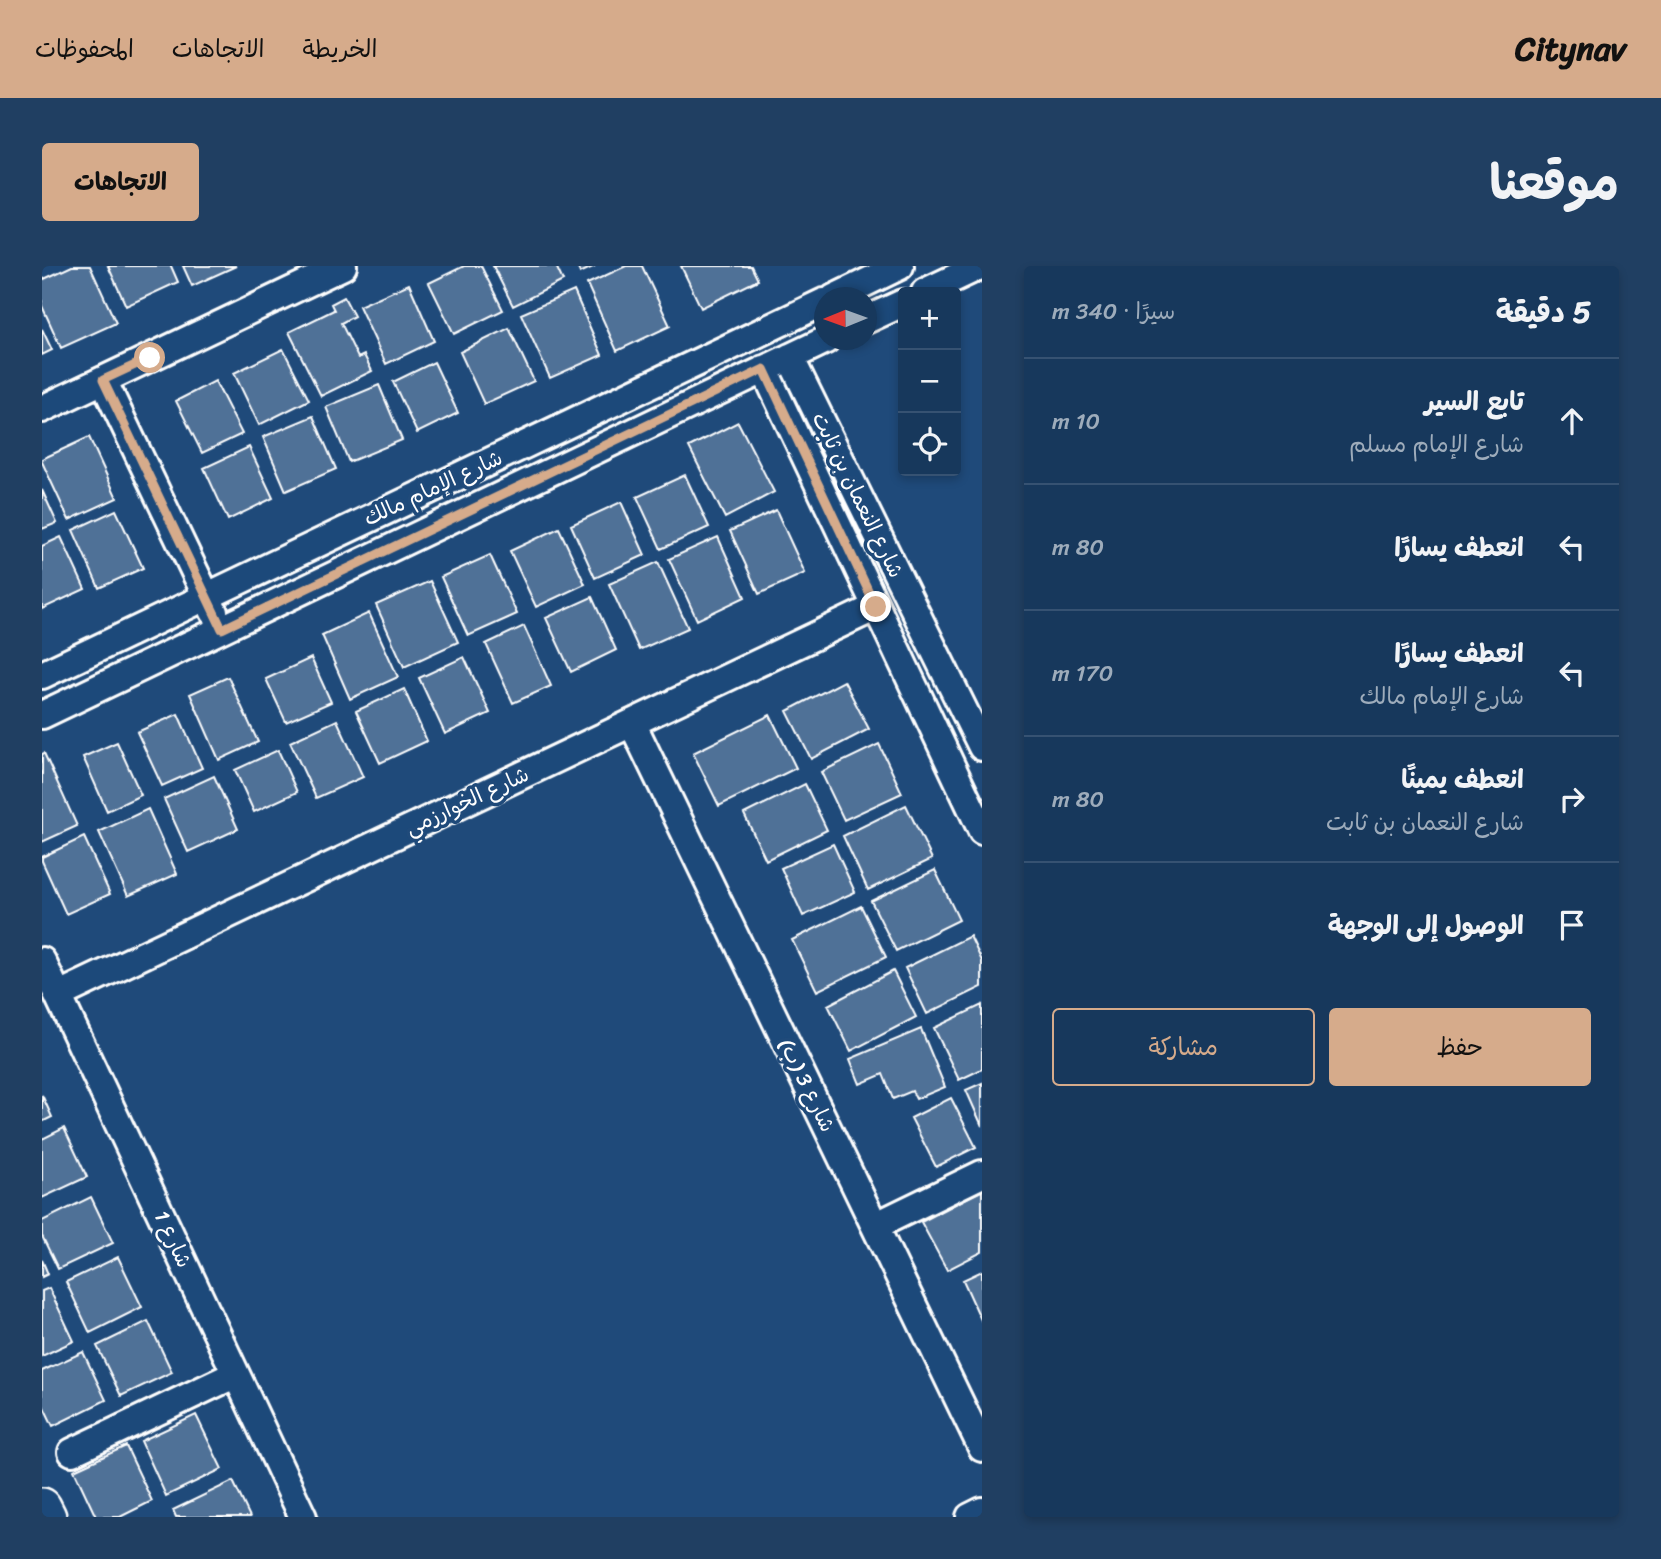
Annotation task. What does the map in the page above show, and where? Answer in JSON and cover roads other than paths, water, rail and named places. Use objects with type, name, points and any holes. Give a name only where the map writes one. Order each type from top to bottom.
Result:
[{"type":"main road","points":[[42,1507],[47,1517]]},
{"type":"street","points":[[42,409],[343,266]]},
{"type":"street","points":[[857,287],[900,266]]},
{"type":"street","points":[[935,287],[979,266]]},
{"type":"street","points":[[877,315],[898,305]]},
{"type":"street","name":"شارع الإمام مالك","points":[[42,674],[814,307]]},
{"type":"street","name":"شارع الإمام مالك","points":[[42,715],[814,346]]},
{"type":"street","name":"شارع النعمان بن ثابت","points":[[790,357],[976,718],[982,747]]},
{"type":"street","name":"شارع النعمان بن ثابت","points":[[764,369],[982,831]]},
{"type":"street","points":[[103,380],[222,629]]},
{"type":"street","name":"شارع الخوارزمي","points":[[59,995],[876,607]]},
{"type":"street","name":"شارع 3 (ب)","points":[[632,723],[982,1448]]},
{"type":"street","name":"شارع 1","points":[[42,961],[303,1517]]},
{"type":"street","points":[[875,1226],[982,1174]]},
{"type":"street","points":[[72,1452],[236,1374]]},
{"type":"street","points":[[970,1517],[982,1511]]}]
